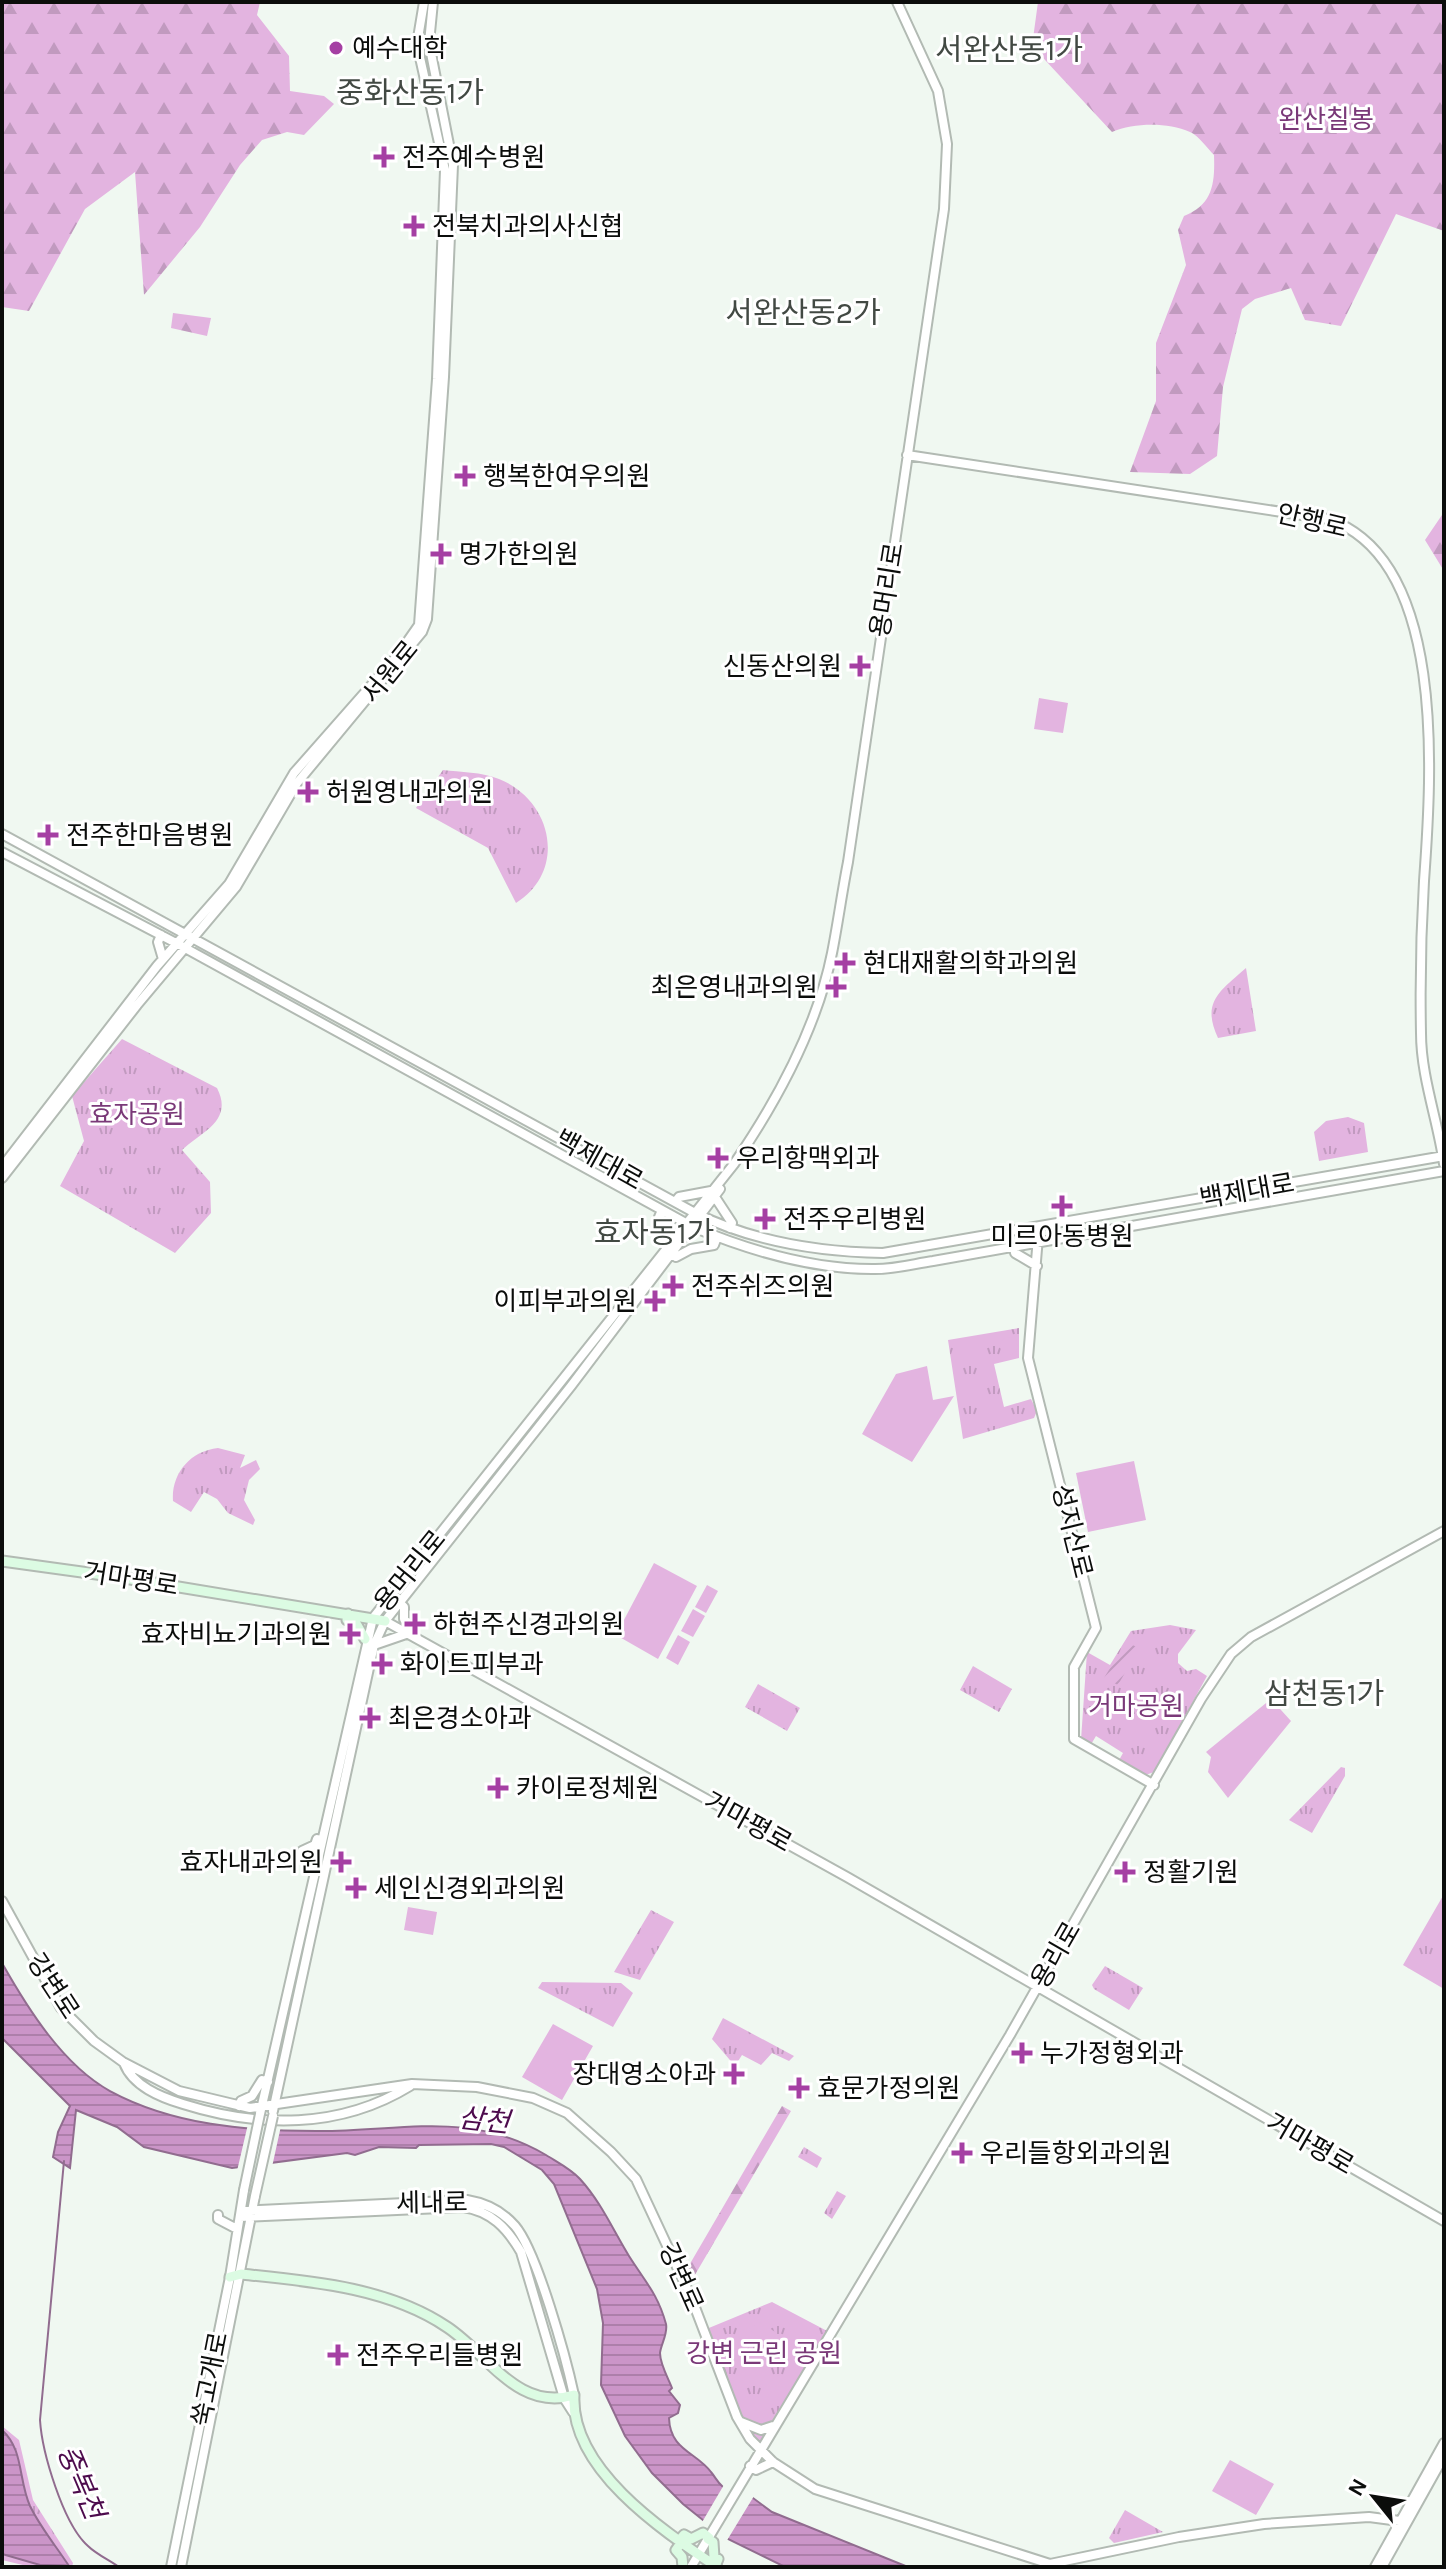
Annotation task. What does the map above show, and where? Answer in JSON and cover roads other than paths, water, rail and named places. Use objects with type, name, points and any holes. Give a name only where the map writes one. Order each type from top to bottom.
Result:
[{"type":"main road","name":"거마평로","points":[[2,1561],[385,1621]]},
{"type":"main road","points":[[348,1614],[347,1620],[357,1625],[370,1642]]},
{"type":"main road","points":[[230,2277],[241,2274],[326,2284],[408,2308],[447,2327],[501,2376],[525,2390],[553,2401],[569,2397]]},
{"type":"main road","name":"세내로","points":[[569,2397],[582,2440],[596,2465],[680,2542],[707,2546],[716,2566]]},
{"type":"main road","points":[[683,2567],[682,2557],[676,2550],[684,2535],[694,2538],[703,2533],[707,2546]]},
{"type":"street","name":"서원로","points":[[190,936],[229,884],[294,773],[398,655],[419,625],[437,379],[445,170],[417,44],[424,2]]},
{"type":"street","name":"서원로","points":[[2,1167],[163,959],[190,936],[239,882],[297,783],[417,640],[427,619],[444,377],[453,165],[429,43],[433,2]]},
{"type":"street","name":"용머리로","points":[[266,2112],[373,1618],[714,1194],[794,1061],[817,1006],[832,956],[944,209],[947,144],[938,91],[897,2]]},
{"type":"street","name":"안행로","points":[[907,455],[1328,519],[1363,534],[1396,563],[1414,602],[1432,671],[1421,1033],[1444,1156]]},
{"type":"street","name":"백제대로","points":[[2,834],[698,1215],[730,1228],[815,1247],[875,1253],[1038,1229],[1444,1156]]},
{"type":"street","name":"백제대로","points":[[2,852],[181,945],[690,1225],[717,1237],[801,1260],[872,1269],[1444,1171]]},
{"type":"street","points":[[161,935],[158,942],[163,959]]},
{"type":"street","name":"서원로","points":[[2,1178],[181,945]]},
{"type":"street","points":[[1444,1156],[1444,1164]]},
{"type":"street","points":[[675,1202],[679,1197],[714,1194],[732,1223],[730,1228]]},
{"type":"street","points":[[662,1210],[659,1217],[667,1224],[669,1250],[676,1257],[691,1249],[714,1245],[717,1237]]},
{"type":"street","name":"성지산로","points":[[1038,1229],[1028,1358],[1096,1628],[1074,1667],[1074,1739],[1154,1785]]},
{"type":"street","points":[[1014,1246],[1015,1253],[1037,1266]]},
{"type":"street","name":"용머리로","points":[[266,2112],[268,2082],[370,1642],[669,1250]]},
{"type":"street","name":"용리로","points":[[691,2567],[707,2546],[759,2450],[890,2238],[1037,1988],[1201,1699],[1240,1645],[1444,1531]]},
{"type":"street","points":[[370,1642],[406,1634],[410,1627],[404,1619],[404,1607],[399,1602]]},
{"type":"street","name":"거마평로","points":[[385,1621],[847,1877],[1444,2221]]},
{"type":"street","points":[[300,1855],[315,1845],[317,1839],[322,1841]]},
{"type":"street","name":"강변로","points":[[2,1901],[61,2008],[94,2041],[123,2062],[179,2091],[266,2112],[412,2084],[477,2087],[533,2098],[567,2113],[611,2152],[642,2190],[695,2308],[740,2422],[759,2450],[772,2463],[833,2497],[1050,2564],[1179,2537],[1264,2524],[1369,2517],[1401,2525]]},
{"type":"street","points":[[123,2062],[135,2079],[152,2092],[191,2107],[248,2120],[288,2122],[326,2118],[376,2102],[412,2084]]},
{"type":"street","points":[[239,2106],[241,2101],[252,2096],[262,2080],[268,2082]]},
{"type":"street","name":"쑥고개로","points":[[181,2567],[262,2164],[266,2112]]},
{"type":"street","name":"쑥고개로","points":[[171,2567],[230,2277],[244,2190],[266,2112]]},
{"type":"street","name":"세내로","points":[[240,2214],[451,2200],[467,2200],[491,2207],[508,2218],[526,2241],[569,2397]]},
{"type":"street","points":[[218,2215],[218,2219],[237,2229]]},
{"type":"street","points":[[740,2422],[761,2430],[774,2425]]},
{"type":"street","points":[[1382,2567],[1444,2443]]},
{"type":"street","points":[[1375,2567],[1444,2456]]},
{"type":"street","points":[[750,2466],[756,2470],[762,2464],[772,2463]]},
{"type":"waterway","name":"중복천","points":[[64,2161],[40,2420],[49,2468],[70,2522],[88,2546],[119,2567]]},
{"type":"place","name":"예수대학","points":[[336,48]]},
{"type":"place","name":"전주예수병원","points":[[384,157]]},
{"type":"place","name":"전북치과의사신협","points":[[414,226]]},
{"type":"place","name":"행복한여우의원","points":[[465,476]]},
{"type":"place","name":"명가한의원","points":[[441,554]]},
{"type":"place","name":"신동산의원","points":[[860,666]]},
{"type":"place","name":"허원영내과의원","points":[[308,792]]},
{"type":"place","name":"전주한마음병원","points":[[48,835]]},
{"type":"place","name":"현대재활의학과의원","points":[[845,963]]},
{"type":"place","name":"최은영내과의원","points":[[836,987]]},
{"type":"place","name":"우리항맥외과","points":[[718,1158]]},
{"type":"place","name":"미르아동병원","points":[[1062,1206]]},
{"type":"place","name":"전주우리병원","points":[[765,1219]]},
{"type":"place","name":"전주쉬즈의원","points":[[673,1286]]},
{"type":"place","name":"이피부과의원","points":[[655,1301]]},
{"type":"place","name":"하현주신경과의원","points":[[415,1624]]},
{"type":"place","name":"효자비뇨기과의원","points":[[350,1634]]},
{"type":"place","name":"화이트피부과","points":[[382,1664]]},
{"type":"place","name":"최은경소아과","points":[[370,1718]]},
{"type":"place","name":"카이로정체원","points":[[498,1788]]},
{"type":"place","name":"효자내과의원","points":[[341,1862]]},
{"type":"place","name":"정활기원","points":[[1125,1872]]},
{"type":"place","name":"세인신경외과의원","points":[[356,1888]]},
{"type":"place","name":"누가정형외과","points":[[1022,2053]]},
{"type":"place","name":"장대영소아과","points":[[734,2074]]},
{"type":"place","name":"효문가정의원","points":[[799,2088]]},
{"type":"place","name":"우리들항외과의원","points":[[962,2153]]},
{"type":"place","name":"전주우리들병원","points":[[338,2355]]},
{"type":"district","name":"서완산동1가","points":[[1009,50]]},
{"type":"district","name":"중화산동1가","points":[[410,93]]},
{"type":"district","name":"서완산동2가","points":[[803,313]]},
{"type":"district","name":"효자동1가","points":[[654,1233]]},
{"type":"district","name":"삼천동1가","points":[[1324,1694]]},
{"type":"park label","name":"완산칠봉","points":[[1326,119]]},
{"type":"park label","name":"효자공원","points":[[137,1114]]},
{"type":"park label","name":"거마공원","points":[[1136,1706]]},
{"type":"park label","name":"강변 근린 공원","points":[[764,2353]]},
{"type":"water label","name":"삼천","points":[[484,2120]]}]
